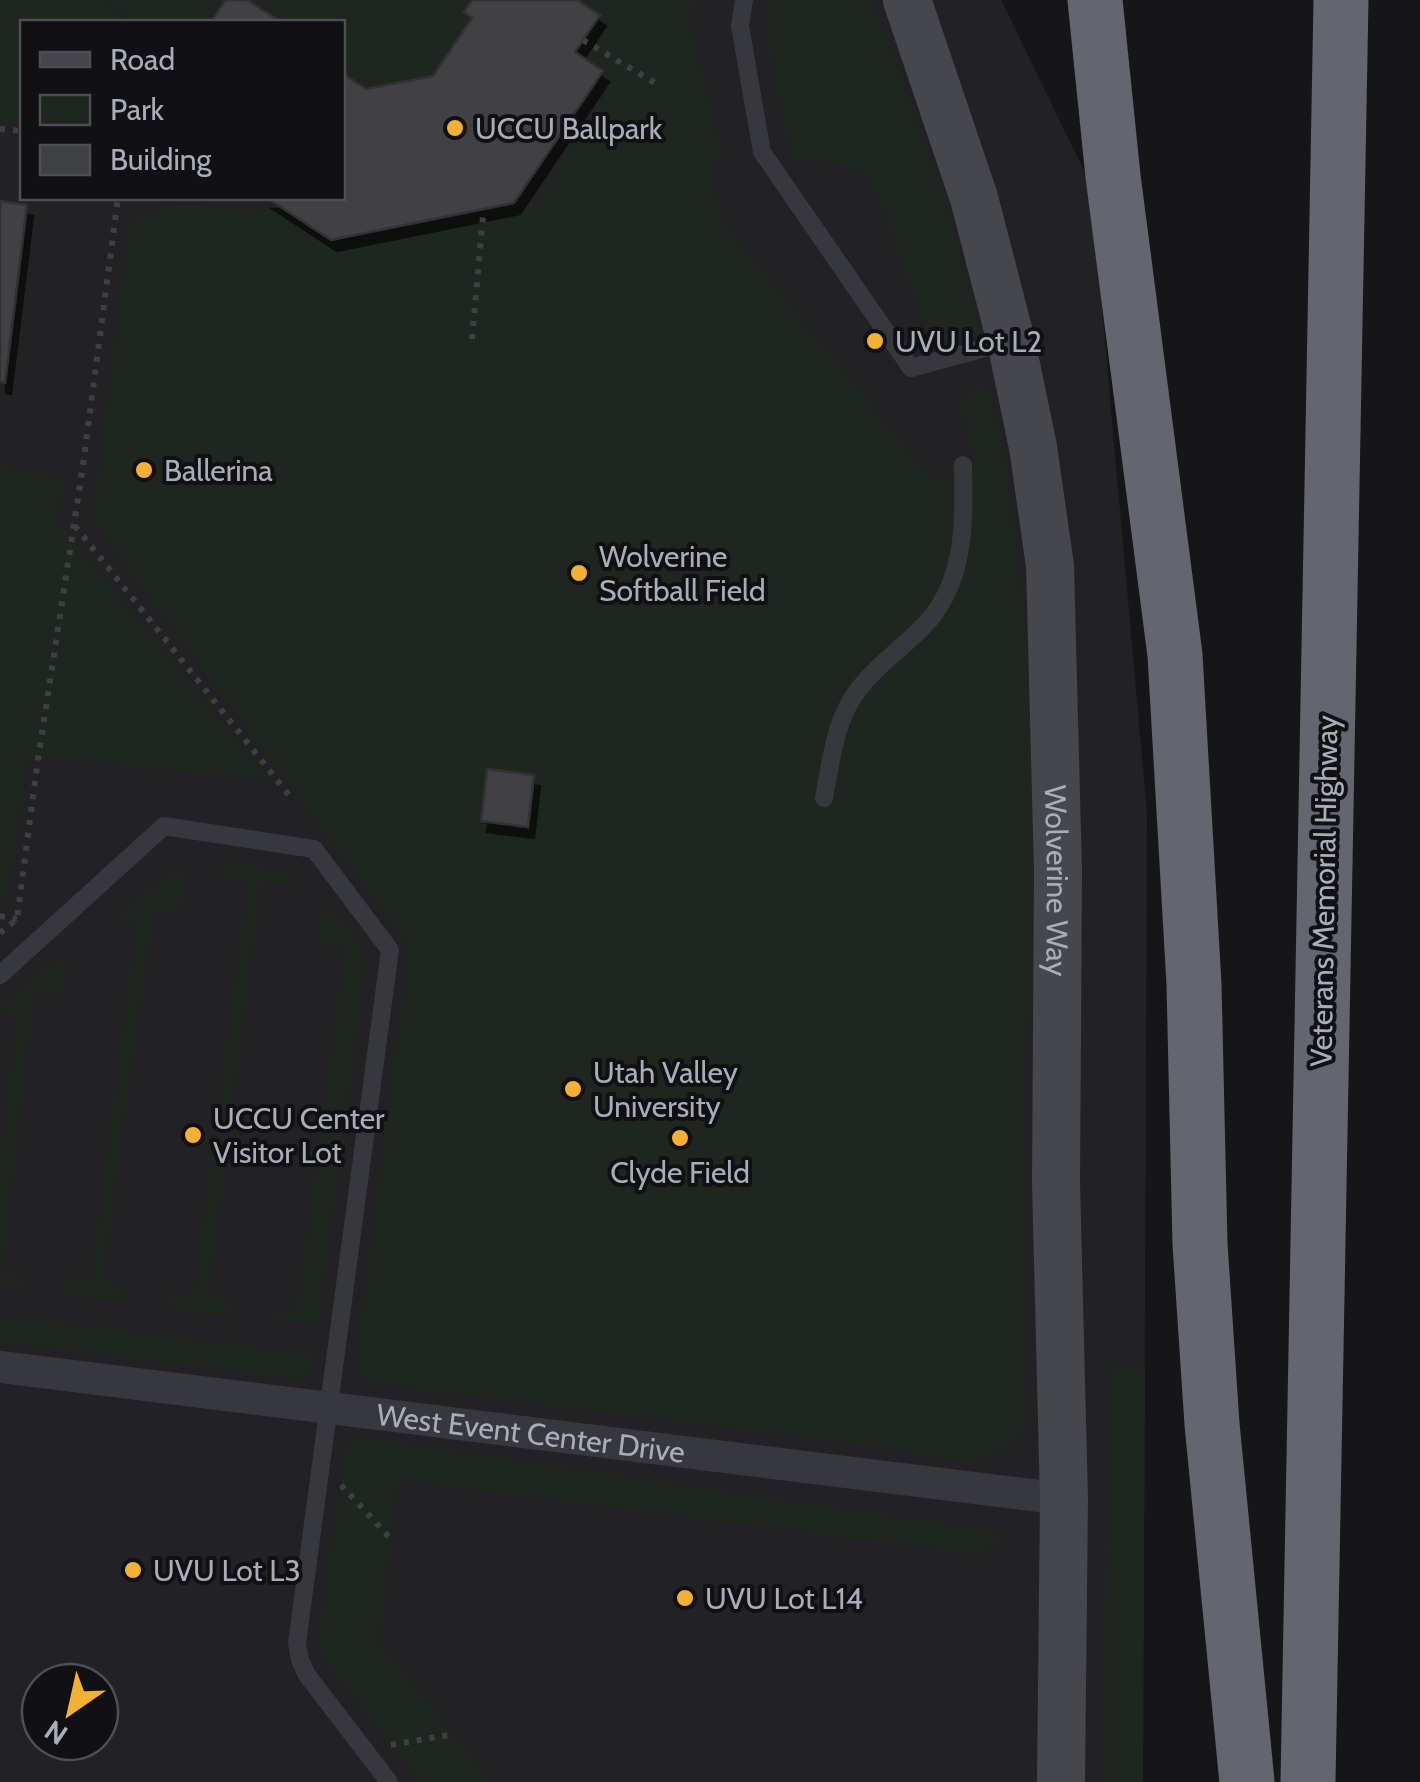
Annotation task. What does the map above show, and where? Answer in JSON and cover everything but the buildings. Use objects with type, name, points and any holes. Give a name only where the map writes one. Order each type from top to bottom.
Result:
[{"type":"highway","points":[[1059,0],[1113,176]]},
{"type":"highway","points":[[1095,0],[1113,176],[1175,654],[1194,984],[1202,1262],[1212,1424],[1247,1782]]},
{"type":"highway","name":"Veterans Memorial Highway","points":[[1308,1782],[1341,0]]},
{"type":"main road","name":"Wolverine Way","points":[[907,0],[974,198],[1012,341],[1050,566],[1058,871],[1056,1183],[1064,1500],[1061,1782]]},
{"type":"street","name":"West Event Center Drive","points":[[0,1367],[1064,1500]]},
{"type":"lane","points":[[744,0],[740,26],[762,152],[911,368],[1012,341]]},
{"type":"lane","points":[[824,798],[833,750],[851,701],[881,664],[930,619],[949,592],[957,567],[964,516],[963,465]]},
{"type":"lane","points":[[0,975],[164,826],[314,848],[390,950],[297,1644],[307,1675],[389,1782]]},
{"type":"path","points":[[583,40],[655,83]]},
{"type":"path","points":[[0,933],[17,919],[118,200]]},
{"type":"path","points":[[472,340],[484,216]]},
{"type":"path","points":[[75,526],[292,799]]},
{"type":"path","points":[[0,916],[17,919]]},
{"type":"path","points":[[320,1462],[391,1539]]},
{"type":"path","points":[[364,1750],[454,1734]]},
{"type":"shaded area","name":"Utah Valley University","points":[[0,0],[1001,0],[1091,185],[1147,813],[1143,1782],[0,1782]]},
{"type":"green space","points":[[0,0],[98,0],[129,20],[20,20],[20,125],[0,122]]},
{"type":"green space","points":[[104,0],[698,0],[688,16],[721,152],[710,169],[720,218],[932,482],[977,464],[958,403],[970,390],[989,388],[1006,470],[1032,688],[1040,908],[1024,1065],[1025,1428],[1008,1447],[975,1463],[834,1441],[366,1383],[357,1360],[409,950],[93,521],[132,213],[162,215],[164,203],[265,212],[270,203],[266,200],[345,200],[345,20],[134,20]],"holes":[[[604,73],[615,80],[536,201],[517,204]]]},
{"type":"green space","points":[[771,0],[871,0],[944,196],[980,331],[972,341],[932,344],[869,175],[816,157],[793,161],[769,38]]},
{"type":"green space","points":[[0,465],[64,478],[57,522],[271,781],[29,755],[7,899],[0,898]]},
{"type":"green space","points":[[222,864],[282,870],[290,881],[286,885],[261,884],[208,1296],[233,1302],[236,1305],[230,1316],[172,1309],[167,1305],[171,1294],[194,1294],[248,882],[223,878]]},
{"type":"green space","points":[[173,873],[184,876],[181,908],[153,912],[102,1281],[126,1287],[123,1299],[67,1294],[62,1291],[66,1280],[92,1279],[137,921],[118,915]]},
{"type":"green space","points":[[329,908],[363,948],[365,969],[318,1321],[294,1324],[271,1316],[277,1307],[297,1309],[305,1258],[345,949],[322,944],[320,924]]},
{"type":"green space","points":[[53,962],[65,963],[60,995],[34,990],[2,1272],[23,1277],[26,1282],[23,1287],[0,1286],[0,1160],[18,1015],[0,1012],[0,1005]]},
{"type":"green space","points":[[0,1315],[311,1354],[314,1360],[311,1371],[301,1380],[0,1342]]},
{"type":"green space","points":[[1109,1363],[1145,1366],[1143,1782],[1105,1782]]},
{"type":"green space","points":[[358,1436],[1010,1533],[977,1554],[398,1480],[379,1642],[488,1782],[419,1782],[318,1652],[345,1447]]},
{"type":"place","name":"UCCU Ballpark","points":[[455,128]]},
{"type":"place","name":"UVU Lot L2","points":[[875,341]]},
{"type":"place","name":"Ballerina","points":[[144,470]]},
{"type":"place","name":"Wolverine Softball Field","points":[[579,573]]},
{"type":"place","name":"Utah Valley University","points":[[573,1089]]},
{"type":"place","name":"UCCU Center Visitor Lot","points":[[193,1135]]},
{"type":"place","name":"Clyde Field","points":[[680,1138]]},
{"type":"place","name":"UVU Lot L3","points":[[133,1570]]},
{"type":"place","name":"UVU Lot L14","points":[[685,1598]]}]
